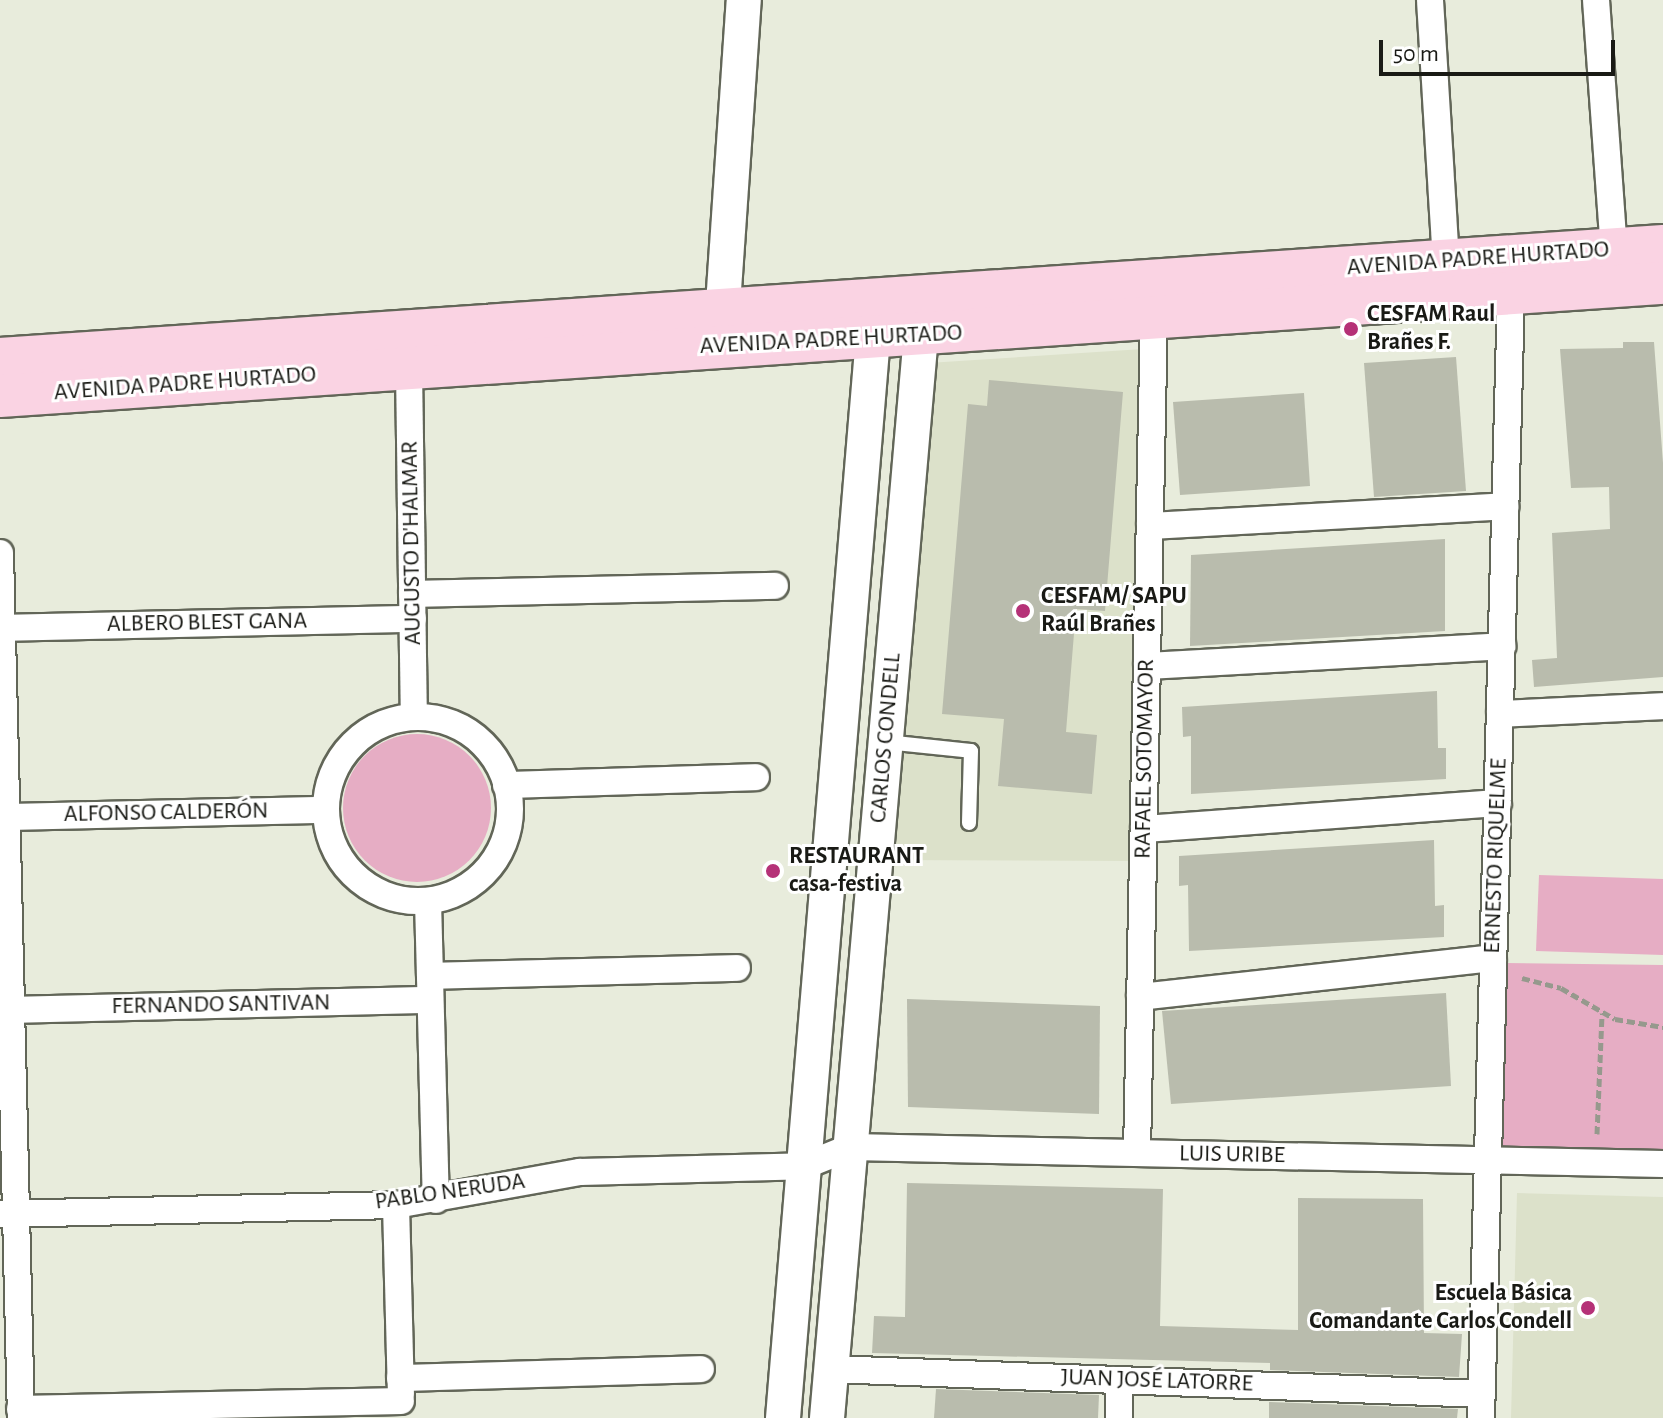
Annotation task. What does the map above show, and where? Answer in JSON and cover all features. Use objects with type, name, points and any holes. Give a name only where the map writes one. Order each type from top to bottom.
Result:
[{"type":"main road","name":"AVENIDA PADRE HURTADO","points":[[0,359],[722,328],[896,317],[1446,261],[1663,246]]},
{"type":"main road","name":"AVENIDA PADRE HURTADO","points":[[896,317],[1154,317],[1663,283]]},
{"type":"main road","name":"AVENIDA PADRE HURTADO","points":[[0,396],[409,369],[722,328]]},
{"type":"street","points":[[722,328],[744,0]]},
{"type":"street","points":[[1430,0],[1446,261]]},
{"type":"street","points":[[1596,0],[1614,249]]},
{"type":"street","name":"ERNESTO RIQUELME","points":[[1482,1406],[1511,294]]},
{"type":"street","name":"CARLOS CONDELL","points":[[827,1418],[886,742],[896,317]]},
{"type":"street","name":"CARLOS CONDELL","points":[[783,1418],[804,1166],[896,317]]},
{"type":"street","name":"RAFAEL SOTOMAYOR","points":[[1137,1153],[1154,317]]},
{"type":"street","name":"AUGUSTO D'HALMAR","points":[[409,369],[414,716]]},
{"type":"street","points":[[1150,526],[1505,506]]},
{"type":"street","points":[[0,553],[7,817],[4,896],[11,1010],[6,1049],[8,1213],[20,1413],[401,1399],[701,1369]]},
{"type":"street","name":"ALBERO BLEST GANA","points":[[2,628],[775,586]]},
{"type":"street","points":[[1147,666],[1502,646]]},
{"type":"street","points":[[1500,714],[1663,706]]},
{"type":"street","points":[[414,716],[449,722],[472,735],[491,753],[506,785],[509,824],[494,861],[465,888],[428,901],[390,896],[356,878],[334,847],[325,810],[332,774],[351,745],[380,724],[414,716]]},
{"type":"street","points":[[506,785],[756,777]]},
{"type":"street","points":[[1144,829],[1498,803]]},
{"type":"street","name":"ALFONSO CALDERÓN","points":[[7,817],[325,810]]},
{"type":"street","points":[[428,901],[436,1200]]},
{"type":"street","name":"FERNANDO SANTIVAN","points":[[11,1010],[737,968]]},
{"type":"street","points":[[1140,997],[1493,968]]},
{"type":"street","name":"LUIS URIBE","points":[[804,1166],[851,1147],[1663,1164]]},
{"type":"street","name":"PABLO NERUDA","points":[[8,1213],[396,1205],[580,1172],[804,1166]]},
{"type":"street","points":[[396,1205],[401,1399]]},
{"type":"street","name":"JUAN JOSÉ LATORRE","points":[[831,1369],[1119,1380],[1482,1406]]},
{"type":"street","points":[[1119,1380],[1119,1418]]},
{"type":"lane","points":[[886,742],[971,751],[969,823]]},
{"type":"path","points":[[1493,968],[1542,982],[1602,1013],[1663,1027]]},
{"type":"path","points":[[1596,1163],[1602,1013]]},
{"type":"shaded area","name":"CESFAM/ SAPU Raúl Brañes","points":[[1143,349],[1136,861],[884,860],[928,363]]},
{"type":"shaded area","points":[[417,734],[445,739],[470,755],[486,780],[491,808],[486,836],[470,861],[445,877],[417,882],[389,877],[364,861],[348,836],[343,808],[348,780],[364,755],[389,739]]},
{"type":"shaded area","points":[[1539,875],[1663,879],[1663,955],[1536,951]]},
{"type":"shaded area","points":[[1505,963],[1663,965],[1663,1154],[1499,1151]]},
{"type":"shaded area","name":"Escuela Básica Comandante Carlos Condell","points":[[1517,1193],[1663,1197],[1663,1418],[1511,1418]]},
{"type":"building","points":[[1623,342],[1654,342],[1663,463],[1663,677],[1534,687],[1532,660],[1557,658],[1552,533],[1610,529],[1609,487],[1571,488],[1560,349],[1623,348]]},
{"type":"building","points":[[1456,357],[1466,491],[1374,497],[1364,363]]},
{"type":"building","points":[[989,380],[1123,392],[1105,611],[1076,609],[1066,732],[1097,735],[1092,794],[998,786],[1004,719],[942,714],[968,404],[987,406]]},
{"type":"building","points":[[1304,393],[1310,486],[1180,495],[1173,402]]},
{"type":"building","points":[[1445,539],[1445,631],[1190,646],[1191,555]]},
{"type":"building","points":[[1437,691],[1438,748],[1446,748],[1446,779],[1191,794],[1191,736],[1183,737],[1182,707]]},
{"type":"building","points":[[1434,840],[1435,906],[1444,905],[1444,937],[1189,951],[1188,885],[1179,886],[1179,856]]},
{"type":"building","points":[[1446,993],[1451,1086],[1171,1104],[1162,1011]]},
{"type":"building","points":[[907,999],[1100,1006],[1099,1114],[908,1107]]},
{"type":"building","points":[[907,1183],[1163,1189],[1160,1326],[1298,1330],[1298,1198],[1423,1199],[1424,1333],[1462,1334],[1459,1377],[1270,1370],[1270,1363],[872,1353],[874,1316],[905,1317]]},
{"type":"building","points":[[936,1389],[1099,1395],[1098,1418],[934,1418]]},
{"type":"building","points":[[1269,1402],[1458,1409],[1457,1418],[1269,1418]]},
{"type":"place","name":"CESFAM Raul Brañes F.","points":[[1351,329]]},
{"type":"place","name":"CESFAM/ SAPU Raúl Brañes","points":[[1023,611]]},
{"type":"place","name":"RESTAURANT casa-festiva","points":[[773,871]]},
{"type":"place","name":"Escuela Básica Comandante Carlos Condell","points":[[1588,1308]]}]
